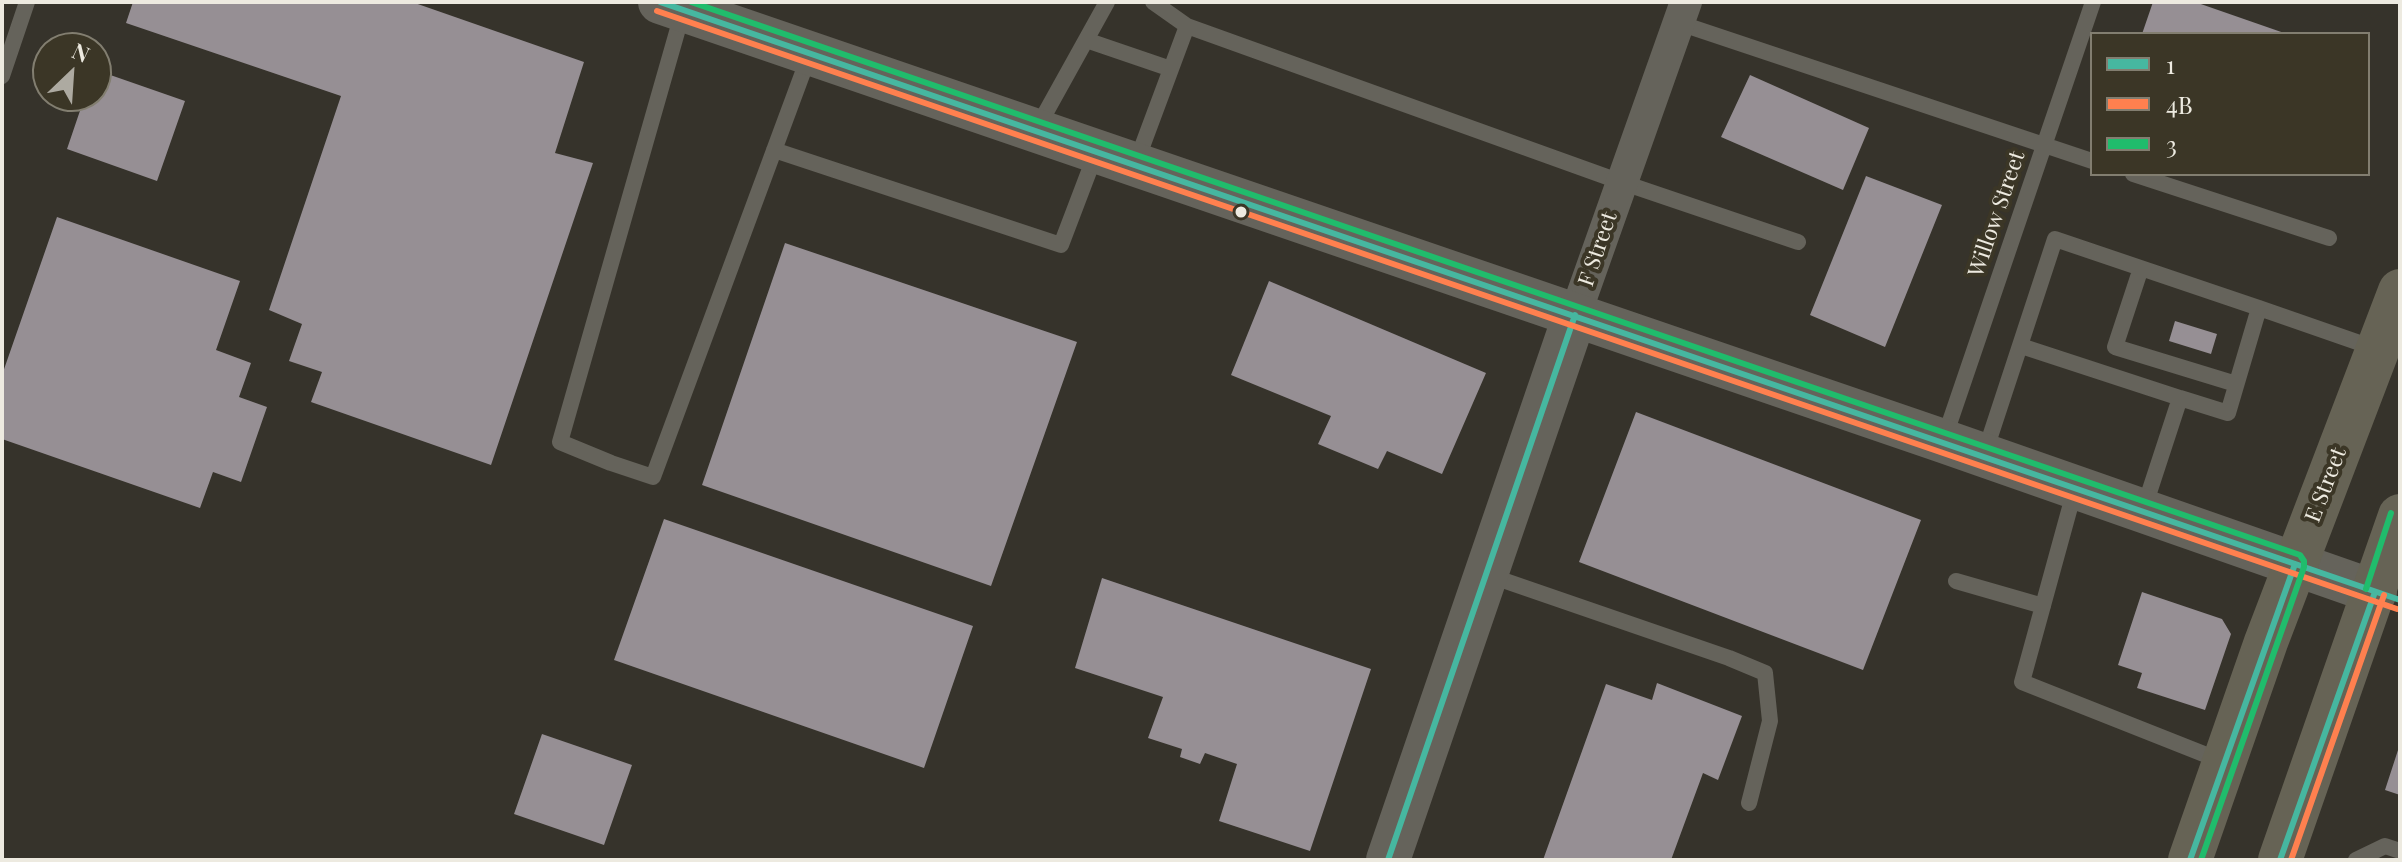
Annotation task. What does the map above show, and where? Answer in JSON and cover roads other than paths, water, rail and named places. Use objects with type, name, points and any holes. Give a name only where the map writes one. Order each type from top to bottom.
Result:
[{"type":"highway","name":"E Street","points":[[2190,860],[2295,564],[2400,291]]},
{"type":"highway","points":[[2280,860],[2400,516]]},
{"type":"main road","points":[[672,6],[2375,592]]},
{"type":"main road","name":"F Street","points":[[1388,860],[1575,315]]},
{"type":"street","name":"F Street","points":[[1575,315],[1683,13]]},
{"type":"lane","points":[[2,76],[27,2]]},
{"type":"lane","points":[[1035,131],[1107,2]]},
{"type":"lane","points":[[1153,2],[1187,26],[1621,182],[1798,242]]},
{"type":"lane","name":"Willow Street","points":[[1943,441],[2093,2]]},
{"type":"lane","points":[[672,6],[560,442],[611,463],[653,477],[810,53]]},
{"type":"lane","points":[[1683,13],[2090,160]]},
{"type":"lane","points":[[774,150],[1061,245],[1171,69],[1187,26]]},
{"type":"lane","points":[[1086,40],[1171,69]]},
{"type":"lane","points":[[2139,176],[2329,238]]},
{"type":"lane","points":[[1984,455],[2055,239],[2379,350]]},
{"type":"lane","points":[[2141,268],[2115,347],[2236,384]]},
{"type":"lane","points":[[2021,346],[2228,413],[2259,308]]},
{"type":"lane","points":[[2143,511],[2180,398]]},
{"type":"lane","points":[[2075,487],[2022,682],[2224,762]]},
{"type":"lane","points":[[1486,575],[1688,643],[1765,673],[1770,721],[1749,803]]},
{"type":"lane","points":[[1956,581],[2043,606]]},
{"type":"lane","points":[[2356,860],[2385,846],[2400,851]]}]
